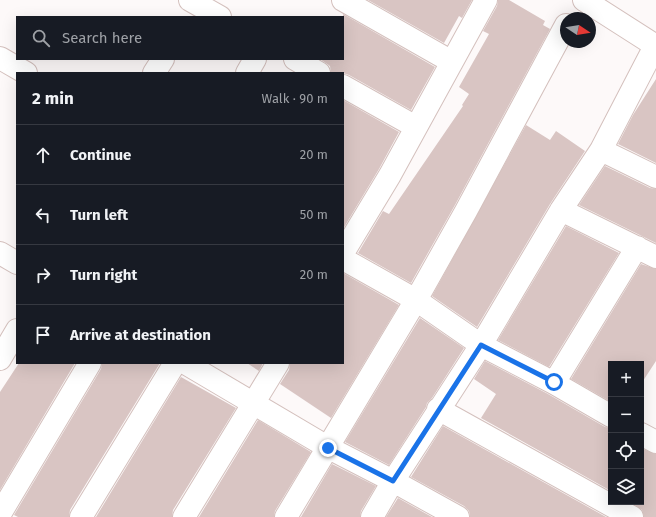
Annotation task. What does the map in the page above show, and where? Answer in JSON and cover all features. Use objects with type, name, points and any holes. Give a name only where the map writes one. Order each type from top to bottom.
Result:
[{"type":"street","points":[[343,0],[452,62]]},
{"type":"street","points":[[344,251],[390,175],[486,0]]},
{"type":"street","points":[[570,0],[571,12]]},
{"type":"street","points":[[372,517],[438,409],[481,345],[561,210],[601,150],[656,46],[584,0]]},
{"type":"street","points":[[192,5],[218,16]]},
{"type":"street","points":[[286,517],[416,300],[466,211],[560,36]]},
{"type":"street","points":[[0,58],[24,72]]},
{"type":"street","points":[[155,72],[161,60]]},
{"type":"street","points":[[248,72],[254,60]]},
{"type":"street","points":[[297,60],[318,72]]},
{"type":"street","points":[[344,87],[416,127]]},
{"type":"street","points":[[601,150],[656,177]]},
{"type":"street","points":[[554,382],[647,252],[561,210]]},
{"type":"street","points":[[0,253],[16,262]]},
{"type":"street","points":[[344,260],[416,300],[481,345],[554,382],[608,414]]},
{"type":"street","points":[[0,359],[16,332]]},
{"type":"street","points":[[0,514],[89,364]]},
{"type":"street","points":[[82,517],[174,364]]},
{"type":"street","points":[[187,364],[328,448],[393,481],[458,517]]},
{"type":"street","points":[[184,517],[277,364]]},
{"type":"street","points":[[438,409],[632,517]]},
{"type":"street","points":[[644,436],[656,442]]},
{"type":"building","points":[[368,0],[472,0],[462,18],[459,16],[444,43]]},
{"type":"building","points":[[498,0],[509,0],[545,21],[543,25],[550,29],[411,283],[358,253],[383,211],[389,214],[463,106],[462,105],[469,94],[459,87],[489,34],[483,31],[497,6]]},
{"type":"building","points":[[343,14],[435,67],[411,110],[344,72],[331,72],[330,66],[321,60],[344,60]]},
{"type":"building","points":[[656,79],[656,163],[618,144],[633,115]]},
{"type":"building","points":[[344,101],[399,132],[344,227]]},
{"type":"building","points":[[526,125],[550,140],[556,131],[585,151],[550,204],[477,327],[432,296]]},
{"type":"building","points":[[605,166],[650,188],[656,189],[656,243],[579,205]]},
{"type":"building","points":[[566,226],[619,253],[549,367],[498,340]]},
{"type":"building","points":[[641,264],[656,269],[656,361],[644,379],[644,361],[608,361],[608,400],[571,379]]},
{"type":"building","points":[[344,274],[399,305],[331,418],[280,384],[289,370],[290,364],[344,364]]},
{"type":"building","points":[[420,318],[464,348],[432,398],[427,403],[426,407],[389,465],[345,442]]},
{"type":"building","points":[[485,361],[608,428],[608,489],[481,418],[496,394],[474,379]]},
{"type":"building","points":[[18,364],[74,364],[0,490],[0,392]]},
{"type":"building","points":[[102,364],[159,364],[70,510],[69,517],[18,517],[14,515],[101,369]]},
{"type":"building","points":[[248,364],[262,364],[259,371]]},
{"type":"building","points":[[181,377],[236,408],[173,510],[172,517],[96,517]]},
{"type":"building","points":[[258,420],[311,452],[275,511],[274,517],[199,517]]},
{"type":"building","points":[[443,426],[606,517],[470,517],[469,511],[464,506],[411,477]]},
{"type":"building","points":[[644,449],[656,454],[656,517],[644,517],[642,510],[635,505],[644,505]]},
{"type":"building","points":[[332,464],[376,486],[361,511],[360,517],[301,517]]},
{"type":"building","points":[[398,498],[432,517],[386,517]]},
{"type":"route","points":[[328,448],[393,481],[438,409],[481,345],[554,382]]}]
